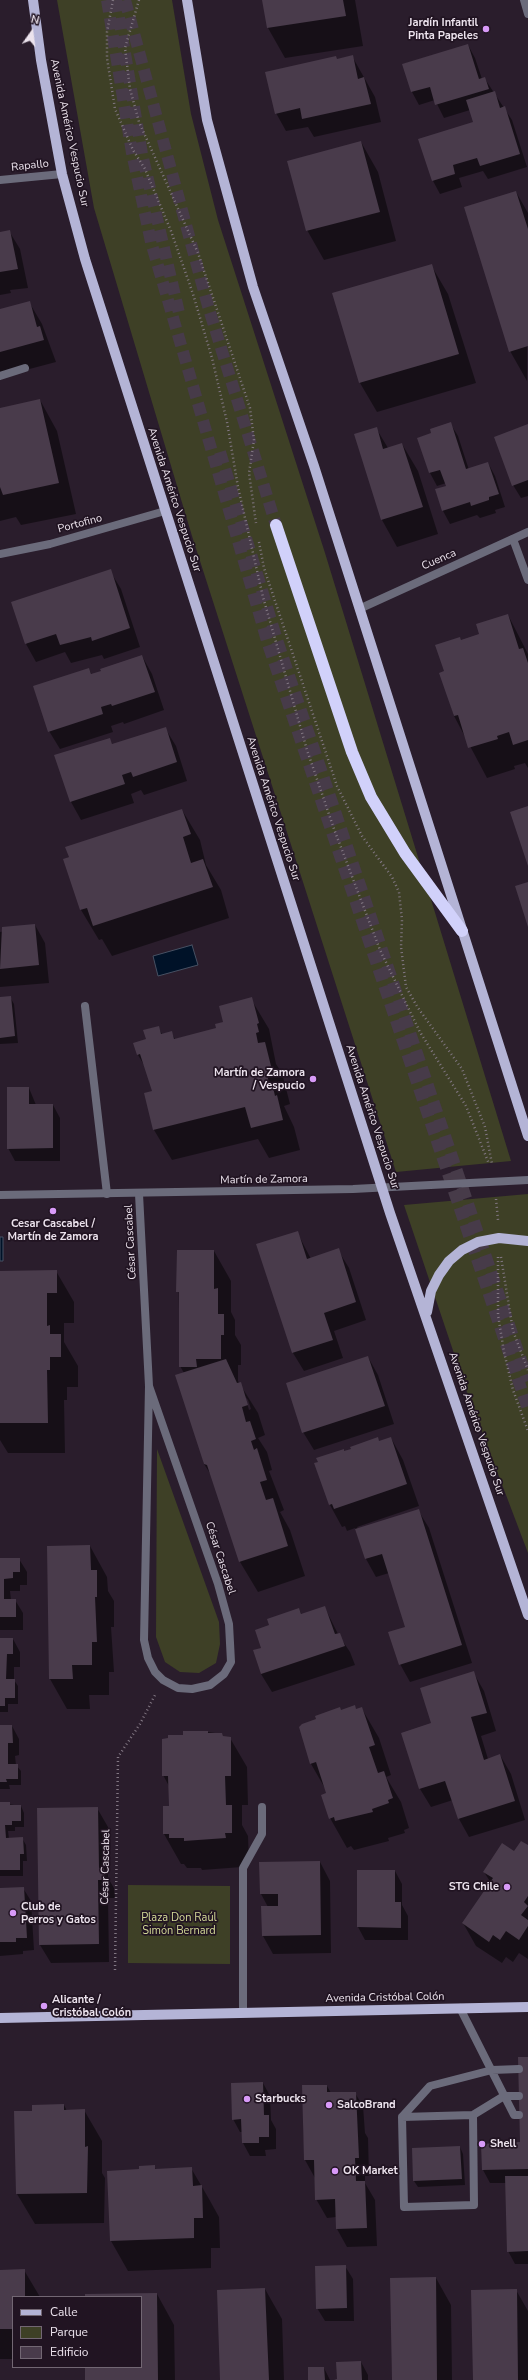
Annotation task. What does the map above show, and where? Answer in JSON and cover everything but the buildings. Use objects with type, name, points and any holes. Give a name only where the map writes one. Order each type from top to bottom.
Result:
[{"type":"highway","points":[[276,525],[352,752],[371,797],[405,853],[462,931]]},
{"type":"main road","name":"Avenida Américo Vespucio Sur","points":[[33,0],[62,174],[85,260],[382,1187],[528,1615]]},
{"type":"main road","points":[[187,0],[207,120],[253,287],[359,608],[528,1136]]},
{"type":"main road","points":[[427,1316],[431,1291],[438,1275],[449,1261],[462,1250],[478,1242],[499,1238],[528,1241]]},
{"type":"main road","name":"Avenida Cristóbal Colón","points":[[0,2018],[528,2007]]},
{"type":"street","points":[[524,0],[528,14]]},
{"type":"street","name":"Rapallo","points":[[0,180],[62,174]]},
{"type":"street","points":[[0,376],[25,368]]},
{"type":"street","name":"Portofino","points":[[0,554],[50,544],[165,512]]},
{"type":"street","name":"Cuenca","points":[[359,608],[528,532]]},
{"type":"street","points":[[514,539],[528,580]]},
{"type":"street","points":[[85,1006],[107,1194]]},
{"type":"street","name":"Martín de Zamora","points":[[0,1195],[139,1194],[382,1187],[528,1180]]},
{"type":"street","name":"César Cascabel","points":[[139,1194],[149,1386],[143,1621],[148,1658],[155,1672],[163,1680],[178,1688],[192,1689],[210,1684],[224,1674],[231,1662],[232,1650],[229,1624],[218,1584],[149,1386]]},
{"type":"street","points":[[243,2013],[243,1868],[262,1834],[262,1806]]},
{"type":"street","points":[[460,2008],[514,2115],[519,2115]]},
{"type":"street","points":[[473,2115],[474,2205],[404,2207],[402,2117],[430,2086],[492,2070],[519,2069]]},
{"type":"street","points":[[402,2117],[473,2115],[504,2096],[519,2096]]},
{"type":"path","points":[[113,0],[107,32],[107,58],[115,109],[133,150],[145,169],[171,231],[193,294],[212,358],[227,422],[238,487],[263,597],[306,750],[380,950],[420,1032],[466,1106],[495,1182],[499,1238],[513,1331],[528,1370]]},
{"type":"path","points":[[499,1238],[498,1315],[512,1390],[528,1431]]},
{"type":"path","name":"César Cascabel","points":[[115,1970],[118,1757],[140,1724],[163,1680]]},
{"type":"green space","points":[[57,0],[172,0],[191,114],[218,220],[325,553],[511,1161],[396,1172],[192,536],[94,208]]},
{"type":"green space","points":[[528,1194],[528,1553],[467,1392],[404,1205]]},
{"type":"green space","points":[[157,1449],[219,1622],[220,1644],[216,1663],[199,1673],[180,1672],[165,1662],[156,1637]]},
{"type":"green space","name":"Plaza Don Raúl Simón Bernard","points":[[128,1885],[230,1886],[230,1964],[128,1963]]},
{"type":"water","points":[[192,945],[198,965],[158,976],[153,956]]},
{"type":"water","points":[[0,1237],[3,1237],[3,1261],[0,1261]]},
{"type":"tunnel","points":[[107,0],[132,153],[151,242],[268,644],[528,1409]]},
{"type":"tunnel","points":[[116,0],[142,154],[180,317]]},
{"type":"tunnel","points":[[125,0],[208,306],[276,525]]},
{"type":"tunnel","points":[[220,452],[277,640],[528,1381]]},
{"type":"place","name":"Jardín Infantil Pinta Papeles","points":[[486,29]]},
{"type":"place","name":"Martín de Zamora / Vespucio","points":[[313,1079]]},
{"type":"place","name":"Cesar Cascabel / Martín de Zamora","points":[[53,1211]]},
{"type":"place","name":"STG Chile","points":[[507,1887]]},
{"type":"place","name":"Club de Perros y Gatos","points":[[13,1913]]},
{"type":"place","name":"Alicante / Cristóbal Colón","points":[[44,2006]]},
{"type":"place","name":"Starbucks","points":[[247,2099]]},
{"type":"place","name":"SalcoBrand","points":[[329,2105]]},
{"type":"place","name":"Shell","points":[[482,2144]]},
{"type":"place","name":"OK Market","points":[[335,2171]]}]
